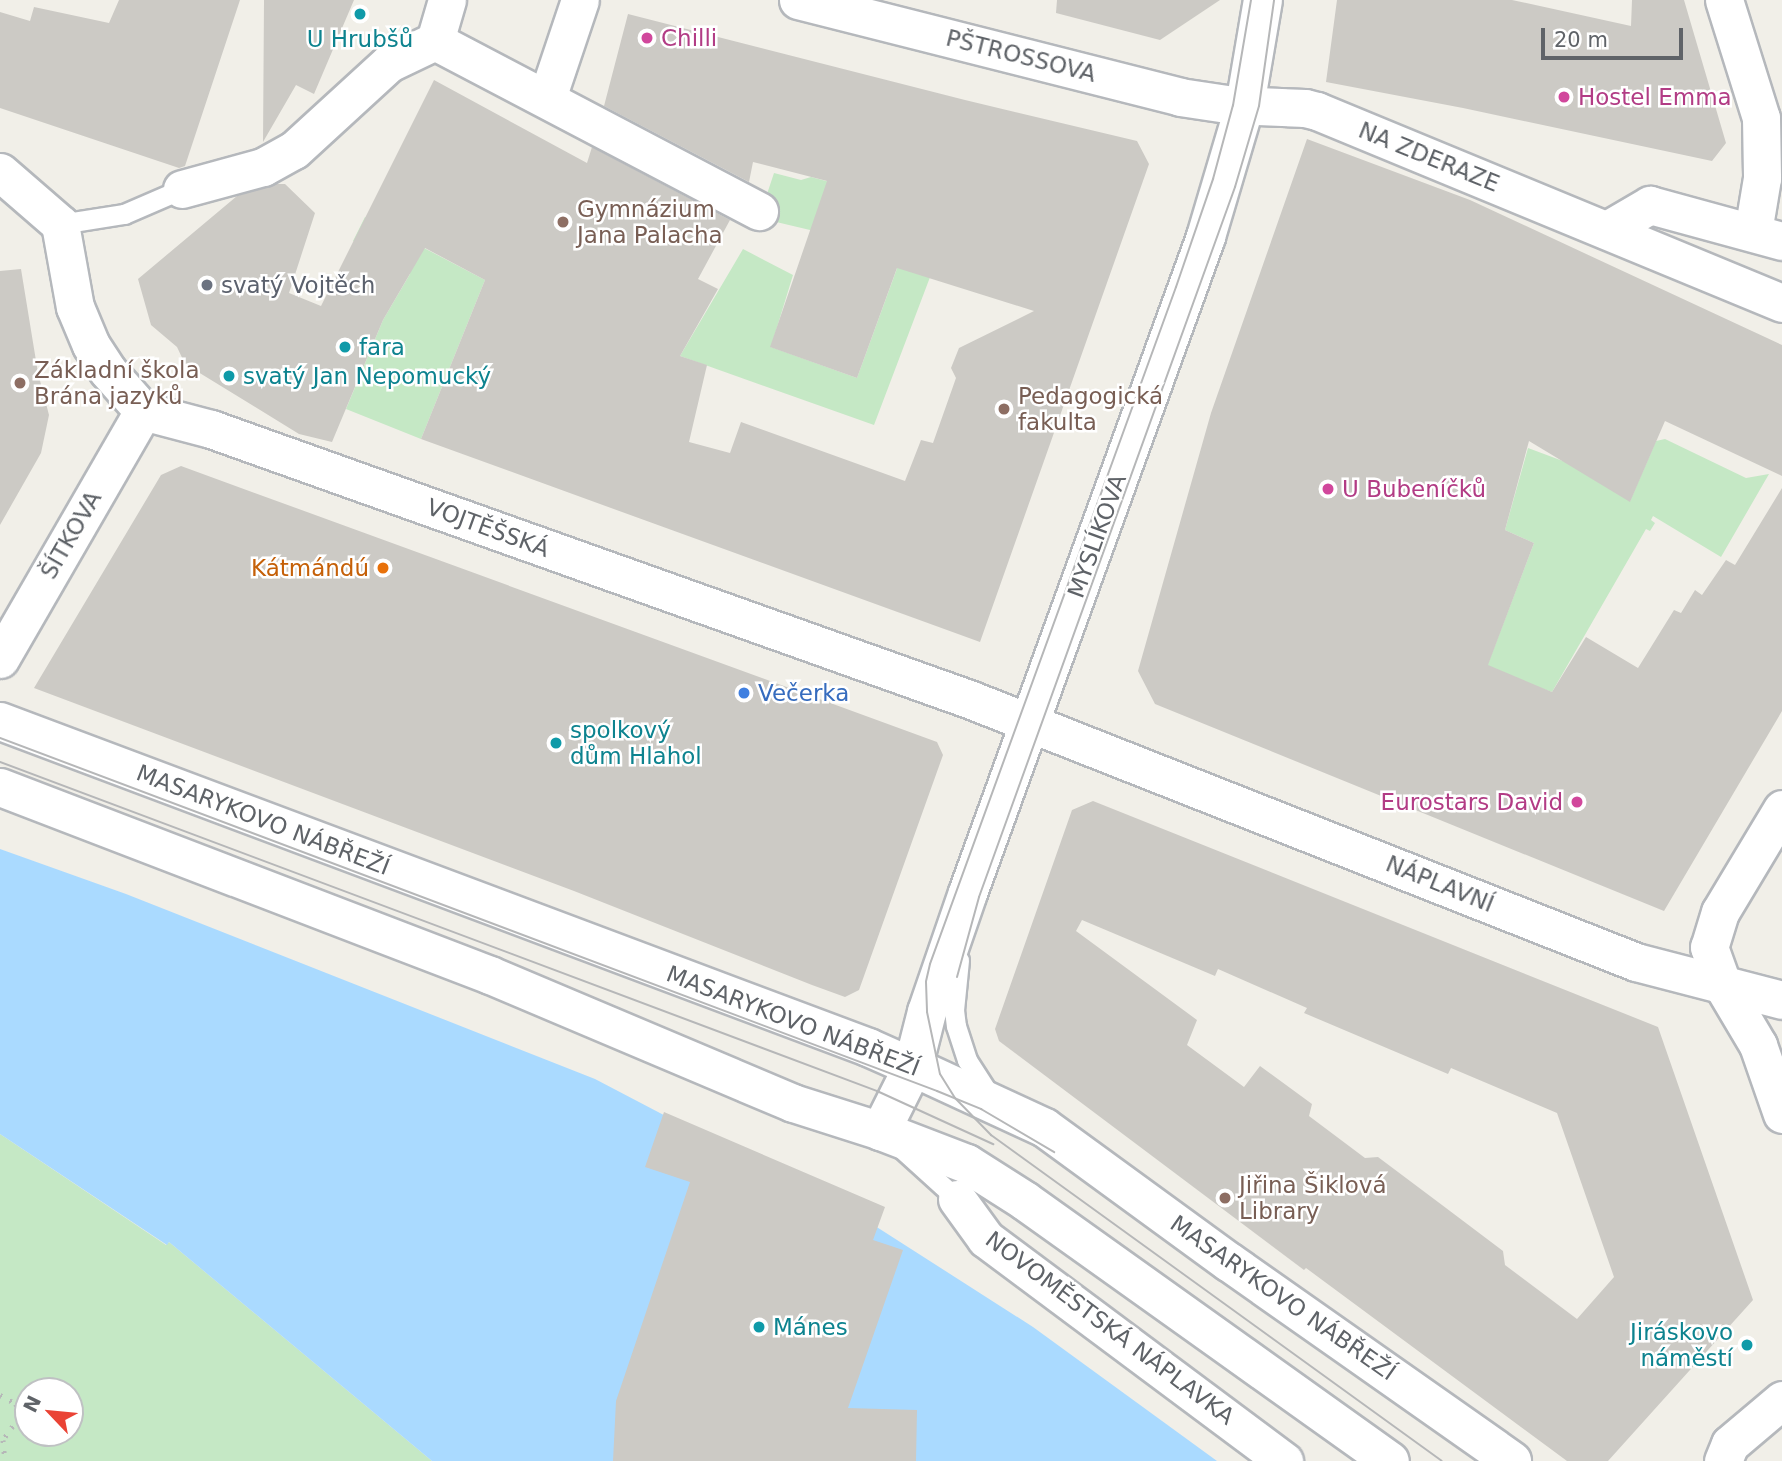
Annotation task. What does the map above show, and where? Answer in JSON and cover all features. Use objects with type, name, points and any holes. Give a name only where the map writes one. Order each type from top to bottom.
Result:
[{"type":"street","points":[[182,189],[263,167],[294,150],[389,63],[435,41],[447,0]]},
{"type":"street","points":[[547,98],[580,0]]},
{"type":"street","name":"PŠTROSSOVA","points":[[798,0],[1180,97],[1245,105]]},
{"type":"street","name":"MYSLÍKOVA","points":[[881,1131],[913,1067],[927,1012],[968,893],[1206,237],[1245,105],[1263,0]]},
{"type":"street","points":[[1607,230],[1650,205],[1768,237],[1762,178],[1771,117],[1724,0]]},
{"type":"street","points":[[435,41],[759,211]]},
{"type":"street","name":"NA ZDERAZE","points":[[1245,105],[1317,111],[1782,303]]},
{"type":"street","points":[[0,172],[60,224],[75,307],[91,345],[107,370],[143,411]]},
{"type":"street","name":"VOJTĚŠSKÁ","points":[[143,411],[211,429],[1029,722]]},
{"type":"street","name":"ŠÍTKOVA","points":[[0,659],[143,411]]},
{"type":"street","name":"MASARYKOVO NÁBŘEŽÍ","points":[[0,721],[868,1047],[1045,1128],[1229,1262],[1512,1461]]},
{"type":"street","name":"NÁPLAVNÍ","points":[[1029,722],[1636,962],[1782,1000]]},
{"type":"street","points":[[0,787],[490,975],[793,1103],[881,1131],[967,1164],[1025,1201],[1391,1461]]},
{"type":"street","points":[[1782,808],[1713,929],[1709,947],[1723,986],[1758,1045],[1782,1114]]},
{"type":"street","name":"NOVOMĚSTSKÁ NÁPLAVKA","points":[[957,1199],[986,1240],[1284,1461]]},
{"type":"street","points":[[1718,1455],[1782,1400]]},
{"type":"lane","points":[[60,224],[124,214],[182,189]]},
{"type":"lane","points":[[968,893],[956,994],[956,1026],[967,1060],[999,1106],[1054,1152],[1481,1461]]},
{"type":"lane","name":"NOVOMĚSTSKÁ NÁPLAVKA","points":[[881,1131],[957,1199]]},
{"type":"green space","points":[[774,173],[801,180],[811,177],[879,195],[935,264],[874,425],[680,356],[743,249],[793,275],[771,347],[857,378],[903,252],[772,221],[761,212]]},
{"type":"green space","points":[[365,217],[485,280],[421,439],[346,409],[383,320],[410,274],[353,241]]},
{"type":"green space","points":[[1665,439],[1746,478],[1769,474],[1721,557],[1653,516],[1651,520],[1655,523],[1650,531],[1646,529],[1552,692],[1486,669],[1534,543],[1505,530],[1528,448],[1579,467],[1630,501],[1656,441]]},
{"type":"green space","points":[[0,1134],[166,1245],[169,1242],[432,1461],[0,1461]]},
{"type":"water","points":[[0,849],[126,894],[595,1079],[872,1224],[1033,1327],[1217,1461],[432,1461],[169,1242],[167,1245],[0,1134]]},
{"type":"building","points":[[119,0],[240,0],[185,166],[179,168],[0,108],[0,12],[30,21],[34,7],[109,23]]},
{"type":"building","points":[[264,0],[354,0],[314,94],[296,85],[263,142]]},
{"type":"building","points":[[1057,0],[1220,0],[1160,40],[1056,13]]},
{"type":"building","points":[[1337,0],[1512,0],[1631,26],[1632,0],[1684,0],[1726,143],[1712,161],[1326,82]]},
{"type":"building","points":[[628,14],[1137,141],[1149,164],[980,642],[421,439],[485,280],[425,248],[383,320],[332,442],[299,434],[185,364],[177,347],[151,325],[138,279],[237,196],[276,184],[285,184],[315,213],[289,293],[321,306],[434,80],[587,163],[592,147],[730,220],[698,279],[718,289],[680,356],[707,365],[689,442],[730,453],[741,422],[905,481],[921,440],[933,443],[956,378],[951,368],[959,348],[1034,311],[897,268],[857,378],[770,347],[827,181],[753,162],[749,182],[604,106]]},
{"type":"building","points":[[1307,139],[1470,200],[1782,345],[1782,476],[1665,421],[1630,502],[1529,441],[1505,530],[1534,543],[1488,665],[1552,692],[1586,637],[1638,668],[1674,610],[1681,613],[1695,590],[1702,595],[1726,560],[1735,565],[1782,488],[1782,711],[1664,911],[1155,704],[1138,671],[1211,413]]},
{"type":"building","name":"Základní škola Brána jazyků","points":[[21,269],[38,373],[49,415],[41,453],[0,525],[0,271]]},
{"type":"building","points":[[181,466],[937,742],[943,755],[859,990],[845,997],[812,985],[574,891],[34,688],[161,475]]},
{"type":"building","points":[[1093,801],[1658,1027],[1753,1300],[1608,1461],[1567,1461],[1306,1268],[1304,1270],[999,1041],[995,1029],[1072,810]],"holes":[[[1082,920],[1215,976],[1218,969],[1307,1008],[1304,1013],[1448,1074],[1451,1068],[1557,1113],[1614,1277],[1577,1319],[1505,1265],[1503,1251],[1378,1157],[1365,1158],[1309,1116],[1312,1104],[1260,1066],[1244,1087],[1187,1045],[1197,1020],[1076,931]]]},
{"type":"building","name":"Mánes","points":[[664,1112],[885,1207],[873,1240],[903,1250],[848,1408],[917,1410],[916,1461],[613,1461],[616,1401],[690,1182],[645,1167]]},
{"type":"tram line","points":[[1251,0],[1233,105],[1213,179],[930,964],[926,982],[927,1012],[940,1074],[955,1098],[991,1135],[1442,1461]]},
{"type":"tram line","points":[[957,977],[979,897],[1235,187],[1259,106],[1274,0]]},
{"type":"tram line","points":[[0,738],[937,1091],[981,1109],[1054,1152]]},
{"type":"tram line","points":[[0,762],[877,1091],[993,1144]]},
{"type":"railway","points":[[0,1395],[16,1404],[19,1417],[3,1440],[5,1461]]},
{"type":"place","name":"U Hrubšů","points":[[360,14]]},
{"type":"place","name":"Chilli","points":[[647,38]]},
{"type":"place","name":"Hostel Emma","points":[[1564,97]]},
{"type":"place","name":"Gymnázium Jana Palacha","points":[[563,222]]},
{"type":"place","name":"svatý Vojtěch","points":[[207,285]]},
{"type":"place","name":"fara","points":[[345,347]]},
{"type":"place","name":"svatý Jan Nepomucký","points":[[229,376]]},
{"type":"place","name":"Základní škola Brána jazyků","points":[[20,383]]},
{"type":"place","name":"Pedagogická fakulta","points":[[1004,409]]},
{"type":"place","name":"U Bubeníčků","points":[[1328,489]]},
{"type":"place","name":"Kátmándú","points":[[383,568]]},
{"type":"place","name":"Večerka","points":[[744,693]]},
{"type":"place","name":"spolkový dům Hlahol","points":[[556,743]]},
{"type":"place","name":"Eurostars David","points":[[1577,802]]},
{"type":"place","name":"Jiřina Šiklová Library","points":[[1225,1198]]},
{"type":"place","name":"Mánes","points":[[759,1327]]},
{"type":"place","name":"Jiráskovo náměstí","points":[[1747,1345]]}]
